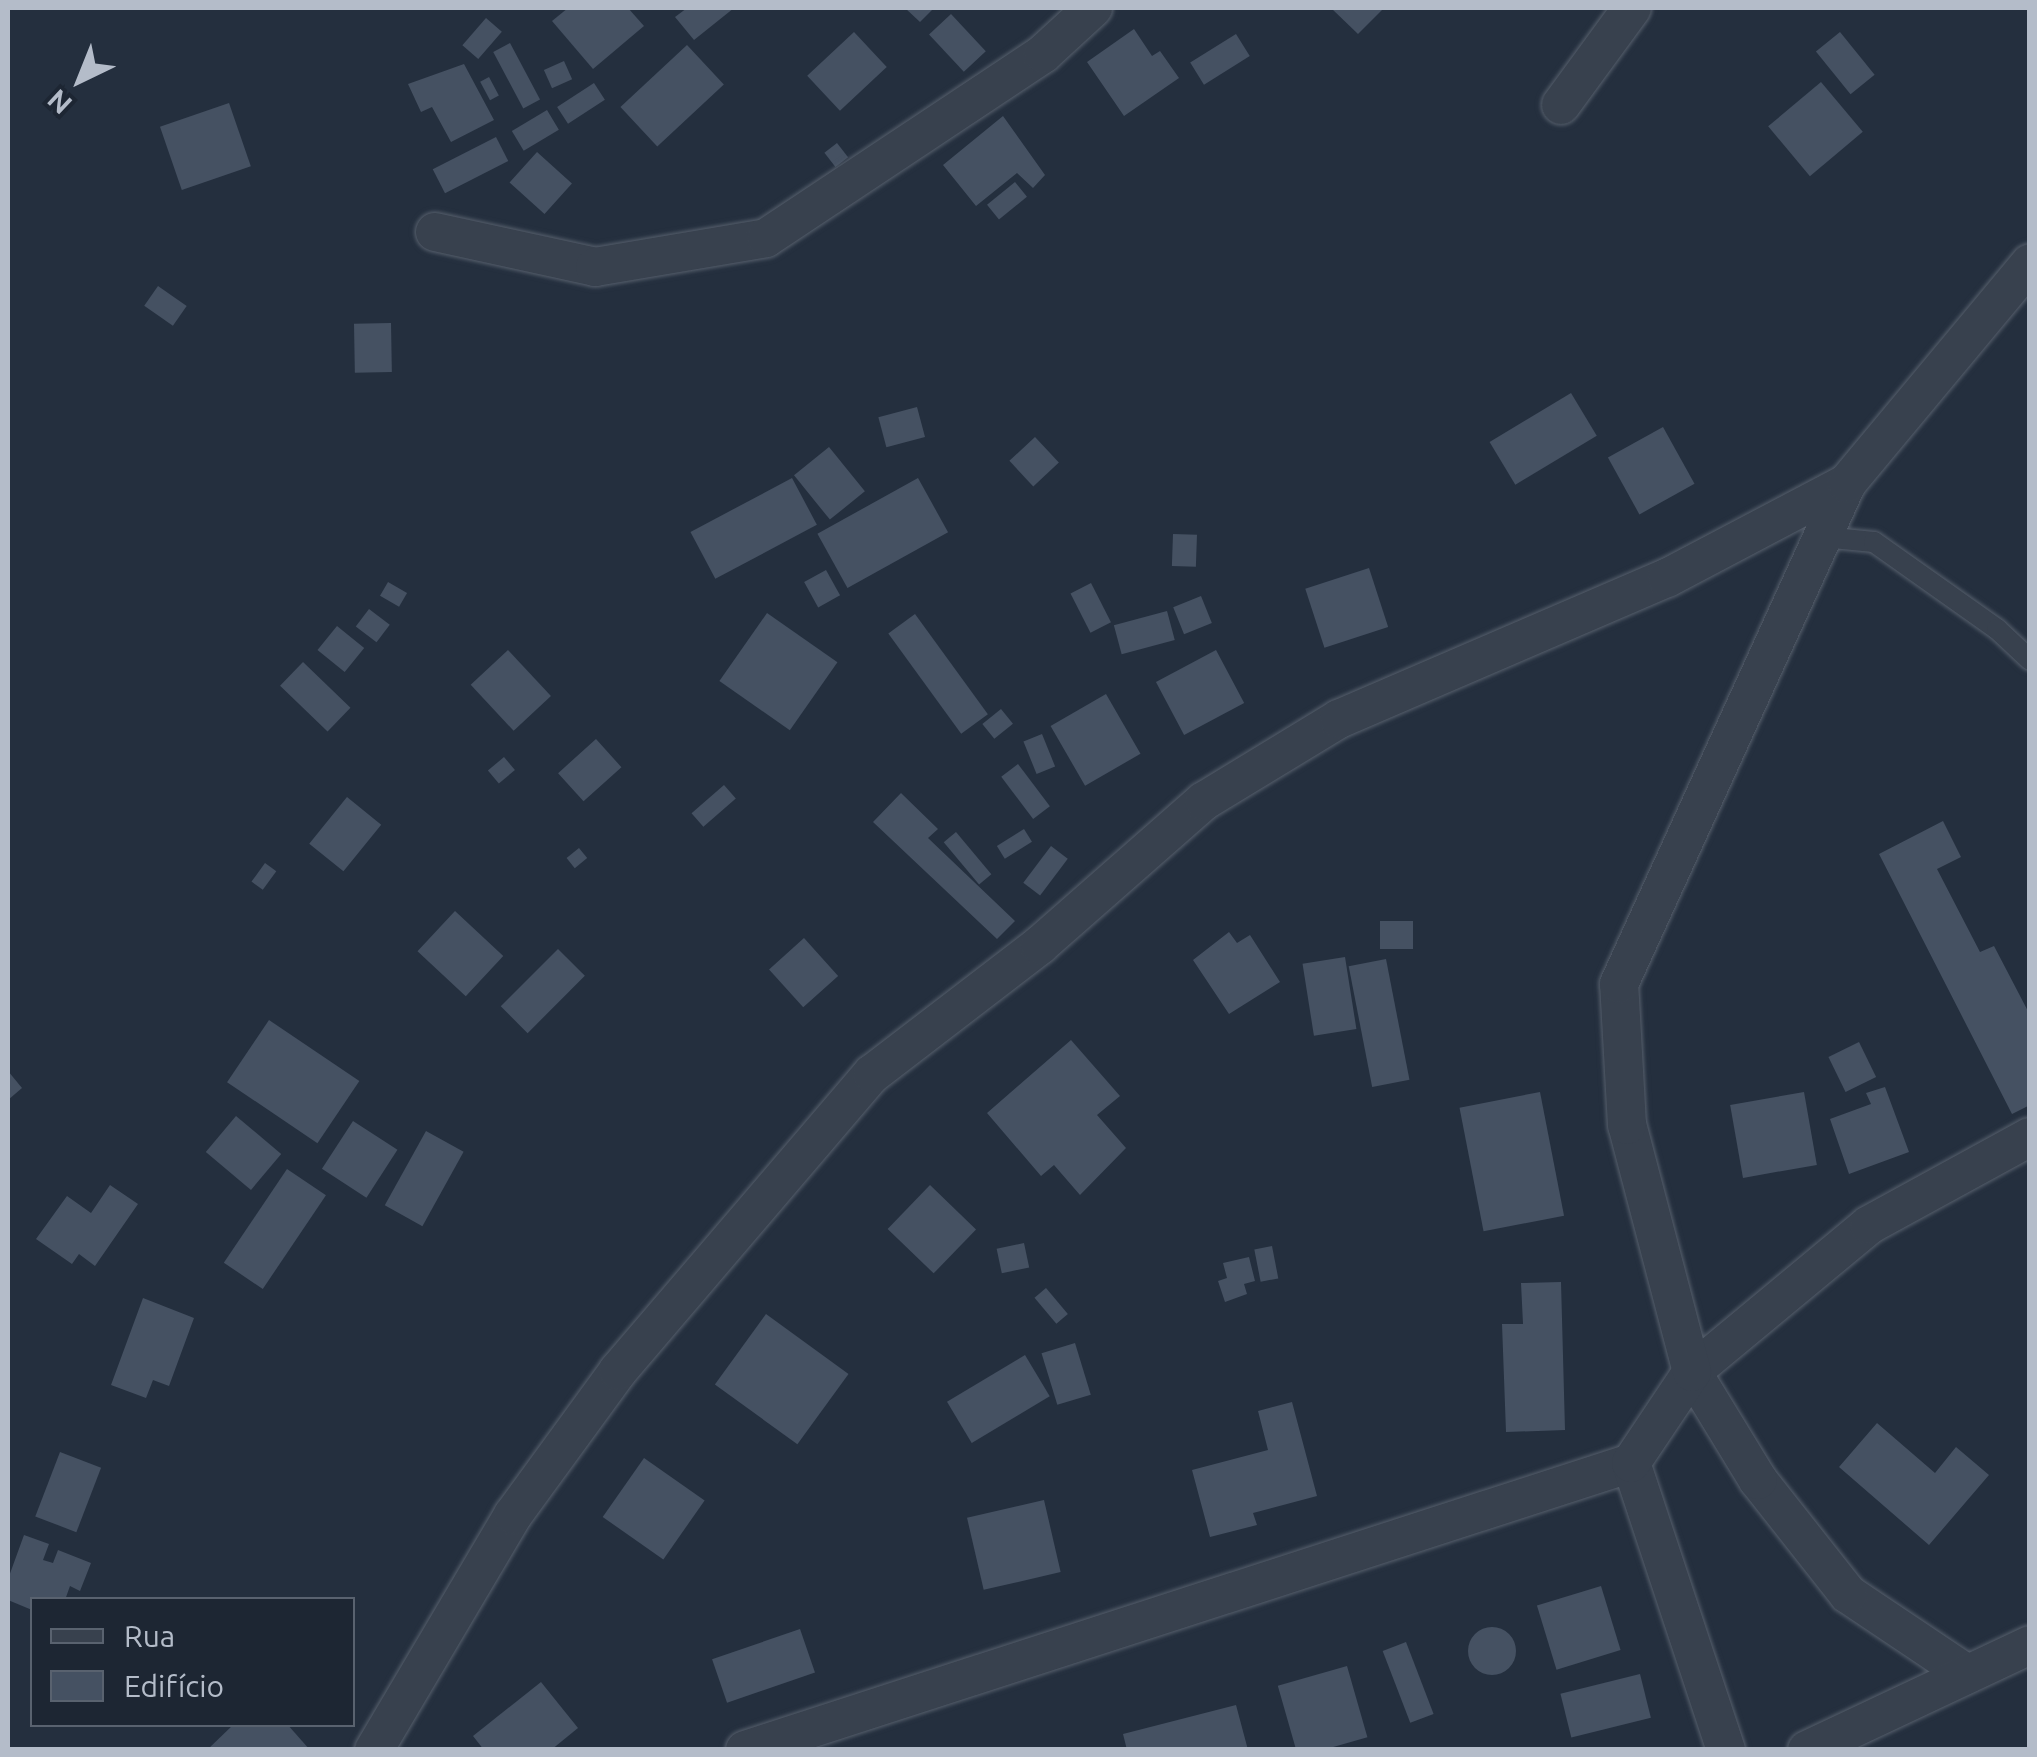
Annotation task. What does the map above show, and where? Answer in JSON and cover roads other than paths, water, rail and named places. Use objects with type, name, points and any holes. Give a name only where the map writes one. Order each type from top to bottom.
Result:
[{"type":"street","points":[[436,232],[595,267],[766,238],[1044,54],[1093,8]]},
{"type":"street","points":[[1561,105],[1632,8]]},
{"type":"street","points":[[1967,1674],[1848,1594],[1758,1480],[1692,1372],[1627,1125],[1619,984],[1847,483],[2030,263]]},
{"type":"street","points":[[374,1750],[513,1515],[618,1371],[872,1074],[1040,945],[1204,800],[1322,729],[1667,578],[1847,483]]},
{"type":"street","points":[[745,1750],[1630,1463],[1692,1372],[1869,1225],[2030,1137]]},
{"type":"street","points":[[1630,1463],[1726,1750]]},
{"type":"street","points":[[1807,1750],[2030,1645]]},
{"type":"lane","points":[[1823,537],[1874,542],[1996,628],[2030,660]]}]
